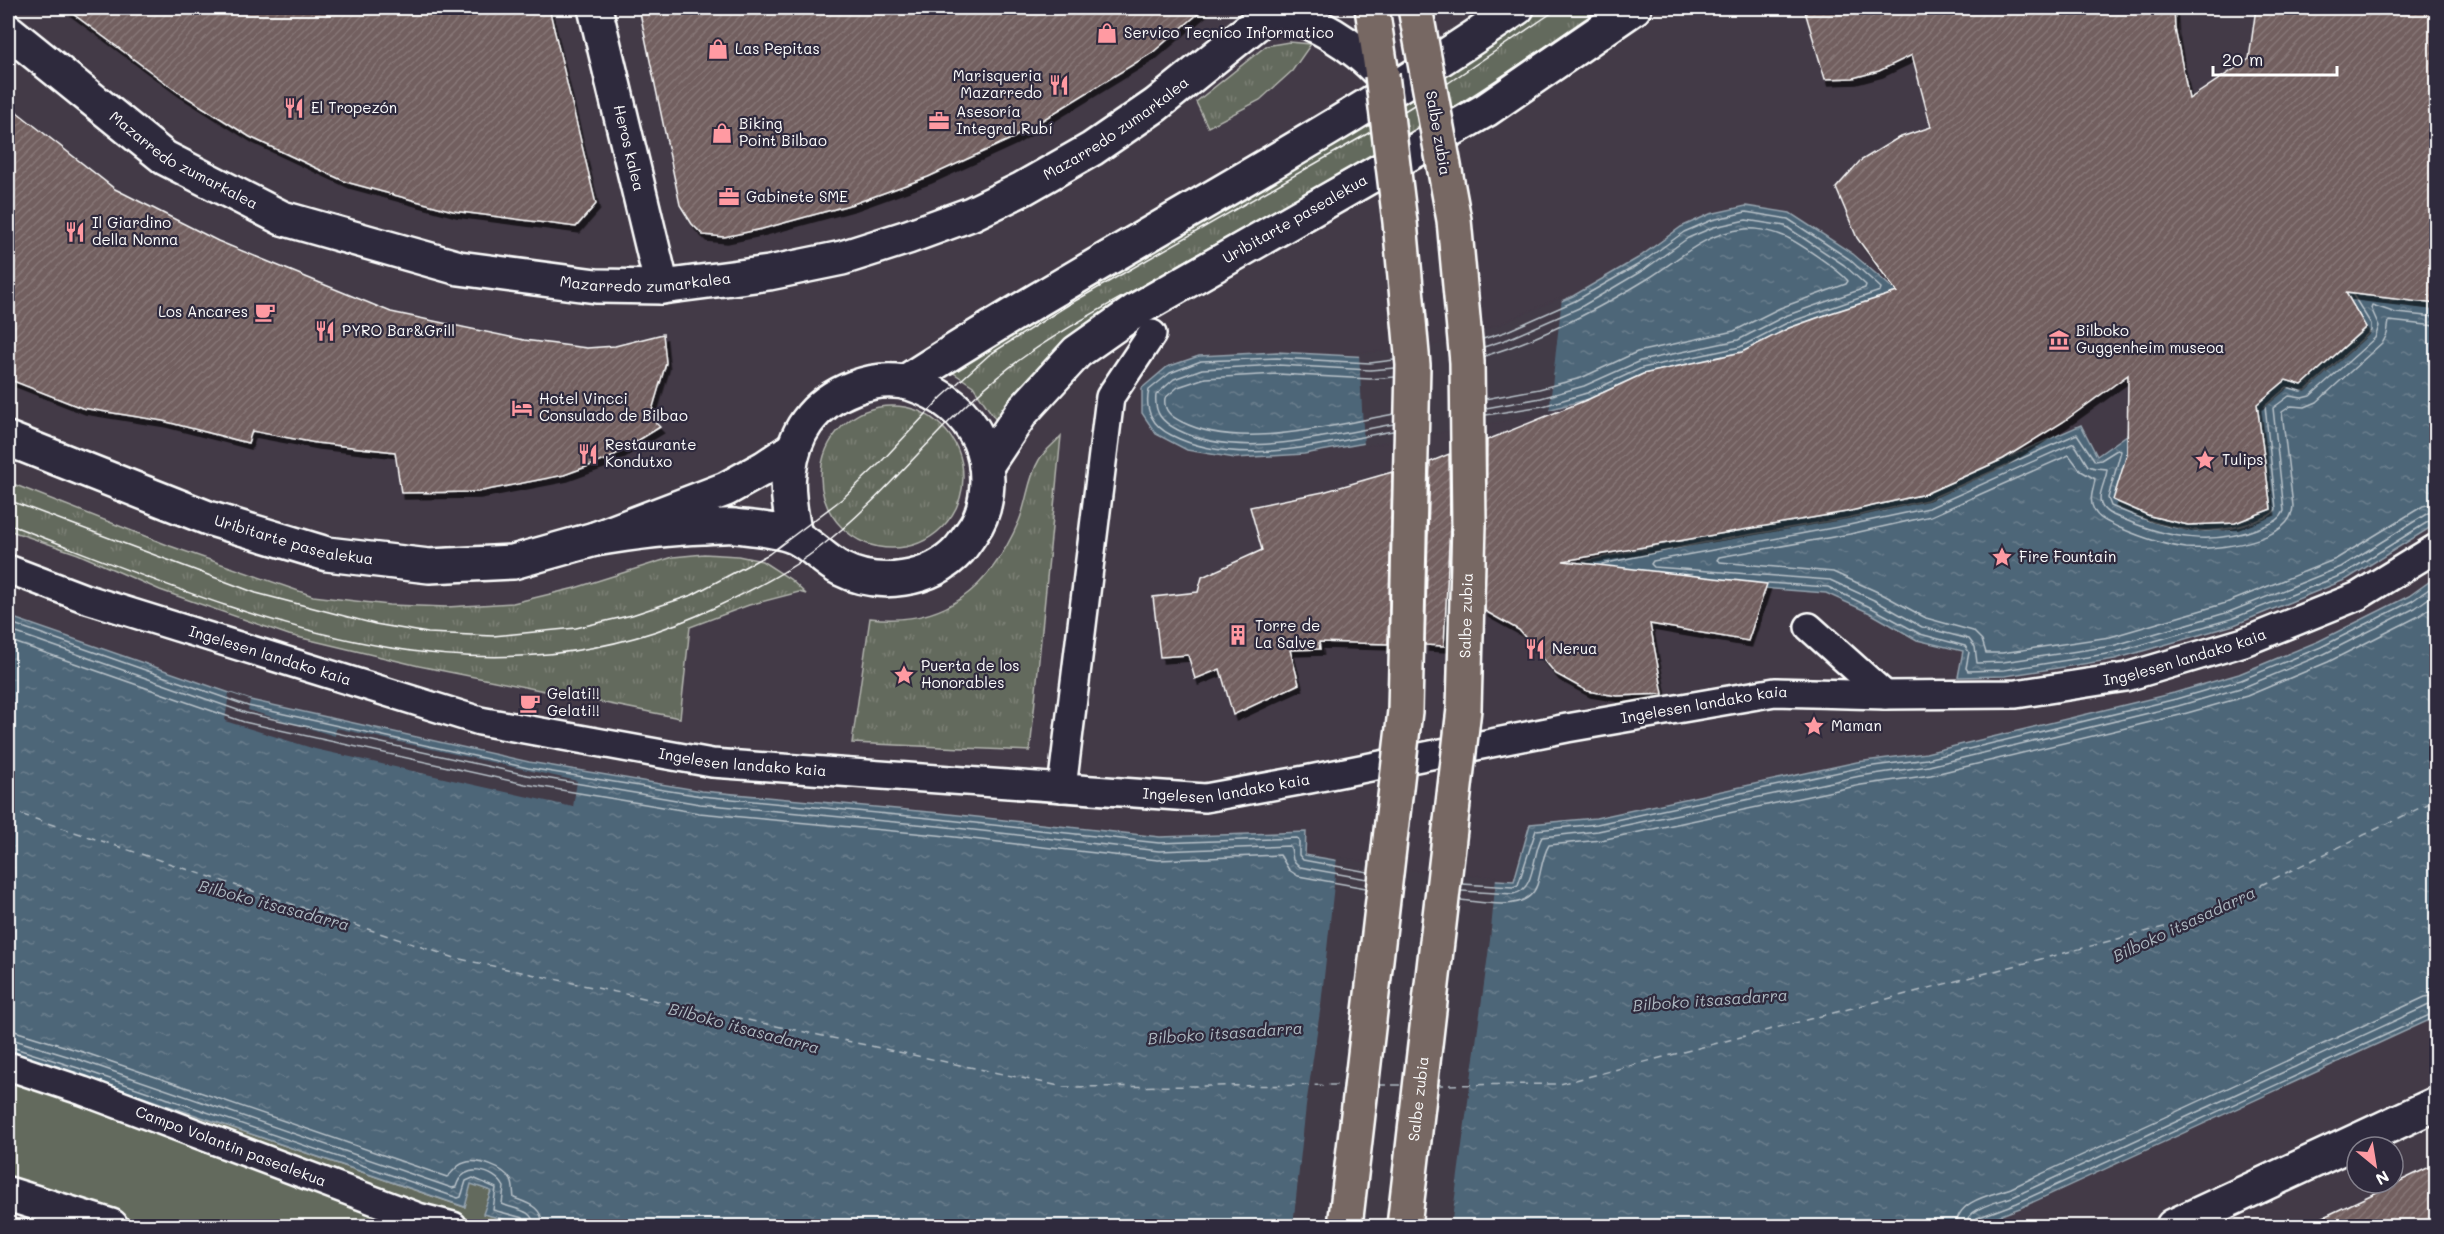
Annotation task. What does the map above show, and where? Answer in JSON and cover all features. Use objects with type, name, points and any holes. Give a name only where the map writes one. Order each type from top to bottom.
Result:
[{"type":"main road","name":"Salbe zubia","points":[[1404,1227],[1464,709],[1469,524],[1467,362],[1454,220],[1414,8]]},
{"type":"main road","points":[[1345,1227],[1405,711],[1413,365],[1400,222],[1374,17]]},
{"type":"street","name":"Heros kalea","points":[[595,8],[662,287]]},
{"type":"street","name":"Mazarredo zumarkalea","points":[[8,31],[165,158],[282,218],[459,268],[596,286],[662,287],[769,273],[842,258],[971,214],[1022,189],[1110,136],[1156,105],[1276,8]]},
{"type":"street","points":[[1276,8],[1308,21],[1343,40],[1361,53],[1382,75]]},
{"type":"street","points":[[905,382],[1098,262],[1320,134],[1517,8]]},
{"type":"street","name":"Uribitarte pasealekua","points":[[986,466],[1022,412],[1077,352],[1138,309],[1486,110],[1634,8]]},
{"type":"street","points":[[1062,788],[1110,397],[1152,334]]},
{"type":"street","points":[[878,382],[905,382],[942,397],[960,411],[972,427],[981,446],[986,466],[986,497],[976,526],[958,552],[932,569],[902,579],[871,579],[841,569],[795,537],[788,476],[794,448],[806,423],[826,403],[850,389],[878,382]]},
{"type":"street","name":"Uribitarte pasealekua","points":[[8,439],[208,518],[327,554],[429,566],[513,561],[595,539],[726,489],[794,448]]},
{"type":"street","name":"Uribitarte pasealekua","points":[[595,539],[660,529],[732,526],[795,537]]},
{"type":"street","name":"Ingelesen landako kaia","points":[[8,569],[84,598],[480,721],[712,763],[1205,798],[1567,728],[1775,692],[1885,695],[2016,694],[2126,676],[2244,642],[2358,596],[2436,548]]},
{"type":"street","points":[[1809,627],[1885,695]]},
{"type":"street","name":"Campo Volantin pasealekua","points":[[8,1066],[83,1091],[418,1217],[453,1227]]},
{"type":"street","points":[[2173,1227],[2436,1104]]},
{"type":"street","points":[[8,1194],[111,1227]]},
{"type":"green space","points":[[1517,8],[1628,8],[1138,309],[1006,435],[973,386],[937,362]]},
{"type":"green space","points":[[1289,42],[1311,44],[1292,71],[1260,100],[1208,127],[1196,102],[1266,46]]},
{"type":"green space","points":[[892,406],[919,412],[942,427],[957,450],[963,477],[957,504],[942,527],[919,542],[892,548],[865,542],[842,527],[827,504],[821,477],[827,450],[842,427],[865,412]]},
{"type":"green space","points":[[1061,436],[1030,751],[852,743],[870,618],[897,619],[921,616],[942,609],[962,598],[979,584],[994,566],[1019,521],[1032,474],[1039,460]]},
{"type":"green space","points":[[8,482],[170,546],[313,596],[389,605],[447,607],[513,603],[575,588],[673,557],[704,554],[738,556],[762,561],[790,579],[806,594],[799,592],[749,605],[690,627],[680,718],[419,666],[289,635],[160,590],[78,554],[8,530]]},
{"type":"green space","points":[[8,1051],[464,1207],[471,1183],[491,1191],[484,1214],[531,1226],[122,1226],[8,1192]]},
{"type":"water","points":[[1746,206],[1790,213],[1853,254],[1897,292],[1789,328],[1742,352],[1643,374],[1589,399],[1544,411],[1304,454],[1235,458],[1187,450],[1156,434],[1142,413],[1142,388],[1167,367],[1199,356],[1277,352],[1371,357],[1422,351],[1502,327],[1573,296],[1638,258],[1681,227],[1710,214]]},
{"type":"water","points":[[2351,281],[2398,299],[2436,304],[2436,524],[2347,579],[2234,625],[2115,659],[2005,676],[1958,677],[1963,651],[1917,640],[1870,613],[1826,593],[1536,571],[1700,537],[1846,512],[1925,494],[2081,425],[2097,456],[2127,435],[2127,454],[2114,500],[2150,516],[2188,525],[2235,523],[2271,508],[2257,404],[2286,380],[2302,385],[2366,327],[2351,302],[2328,284]]},
{"type":"water","name":"Bilboko itsasadarra","points":[[2436,577],[2436,1017],[2020,1208],[1972,1226],[531,1226],[483,1214],[491,1191],[471,1184],[465,1207],[8,1051],[8,616],[250,700],[529,762],[702,791],[940,813],[1160,837],[1306,832],[1305,855],[1427,876],[1514,881],[1530,824],[1596,818],[1857,762],[1926,753],[2174,693],[2239,674],[2319,641],[2409,596]]},
{"type":"pier","points":[[1562,297],[1549,413],[1364,446],[1359,353],[1422,349],[1501,324]]},
{"type":"pier","points":[[229,693],[250,700],[248,710],[335,736],[336,728],[577,781],[573,807],[315,749],[225,721]]},
{"type":"pier","points":[[1337,857],[1428,873],[1496,877],[1490,940],[1451,1226],[1293,1226]]},
{"type":"building","points":[[65,8],[549,8],[596,204],[576,227],[453,211],[346,182],[250,137],[175,90]]},
{"type":"building","points":[[639,8],[1205,8],[1152,53],[1013,138],[928,177],[853,204],[724,237],[703,235],[692,224],[680,205]]},
{"type":"building","name":"Bilboko Guggenheim museoa","points":[[1804,8],[2174,8],[2175,29],[2189,99],[2249,59],[2256,8],[2436,8],[2436,304],[2346,293],[2366,327],[2302,385],[2286,380],[2257,404],[2271,509],[2235,523],[2188,525],[2150,516],[2113,500],[2127,454],[2128,375],[2063,422],[2003,459],[1925,494],[1846,512],[1563,561],[1767,584],[1748,641],[1650,624],[1663,694],[1617,696],[1587,691],[1556,674],[1519,630],[1485,611],[1487,440],[1589,399],[1643,374],[1742,352],[1789,328],[1897,292],[1857,238],[1836,188],[1860,161],[1898,138],[1931,127],[1912,55],[1879,71],[1853,78],[1825,79]]},
{"type":"building","points":[[8,105],[115,189],[218,241],[391,312],[524,340],[587,348],[615,346],[663,334],[666,363],[650,417],[660,427],[608,459],[564,475],[477,492],[401,493],[395,452],[316,443],[252,431],[248,443],[163,421],[82,408],[8,379]]},
{"type":"building","points":[[1449,454],[1450,524],[1444,646],[1425,645],[1430,462]]},
{"type":"building","points":[[1392,472],[1388,644],[1319,642],[1320,649],[1290,650],[1299,684],[1233,715],[1220,669],[1195,679],[1188,655],[1160,657],[1153,597],[1198,592],[1202,577],[1262,550],[1250,507],[1323,492]]},
{"type":"building","points":[[2436,1164],[2436,1227],[2302,1227],[2371,1195],[2405,1195],[2405,1179]]},
{"type":"ferry route","points":[[1435,1085],[1560,1084],[2187,921],[2436,800]]},
{"type":"ferry route","points":[[8,810],[455,958],[1064,1087],[1346,1085]]},
{"type":"ferry route","points":[[1378,1085],[1403,1085]]},
{"type":"tram line","points":[[8,500],[256,593],[375,624],[428,633],[493,636],[576,628],[632,615],[692,595],[769,554],[842,499],[879,464],[942,397],[989,355],[1068,305],[1367,134],[1432,94],[1559,8]]},
{"type":"tram line","points":[[8,524],[181,590],[269,619],[357,642],[446,655],[535,655],[625,640],[716,607],[795,565],[846,526],[970,401],[1025,356],[1090,315],[1436,118],[1601,8]]},
{"type":"place","name":"Servico Tecnico Informatico","points":[[1107,33]]},
{"type":"place","name":"Las Pepitas","points":[[718,49]]},
{"type":"place","name":"Marisqueria Mazarredo","points":[[1059,85]]},
{"type":"place","name":"El Tropezón","points":[[294,108]]},
{"type":"place","name":"Asesoría Integral Rubí","points":[[939,121]]},
{"type":"place","name":"Biking Point Bilbao","points":[[722,133]]},
{"type":"place","name":"Gabinete SME","points":[[729,197]]},
{"type":"place","name":"Il Giardino della Nonna","points":[[75,232]]},
{"type":"place","name":"Los Ancares","points":[[265,312]]},
{"type":"place","name":"PYRO Bar&Grill","points":[[325,331]]},
{"type":"place","name":"Bilboko Guggenheim museoa","points":[[2059,340]]},
{"type":"place","name":"Hotel Vincci Consulado de Bilbao","points":[[522,408]]},
{"type":"place","name":"Restaurante Kondutxo","points":[[588,454]]},
{"type":"place","name":"Tulips","points":[[2205,460]]},
{"type":"place","name":"Fire Fountain","points":[[2002,557]]},
{"type":"place","name":"Torre de La Salve","points":[[1238,635]]},
{"type":"place","name":"Nerua","points":[[1535,649]]},
{"type":"place","name":"Puerta de los Honorables","points":[[904,675]]},
{"type":"place","name":"Gelati!! Gelati!!","points":[[530,703]]},
{"type":"place","name":"Maman","points":[[1814,726]]}]
